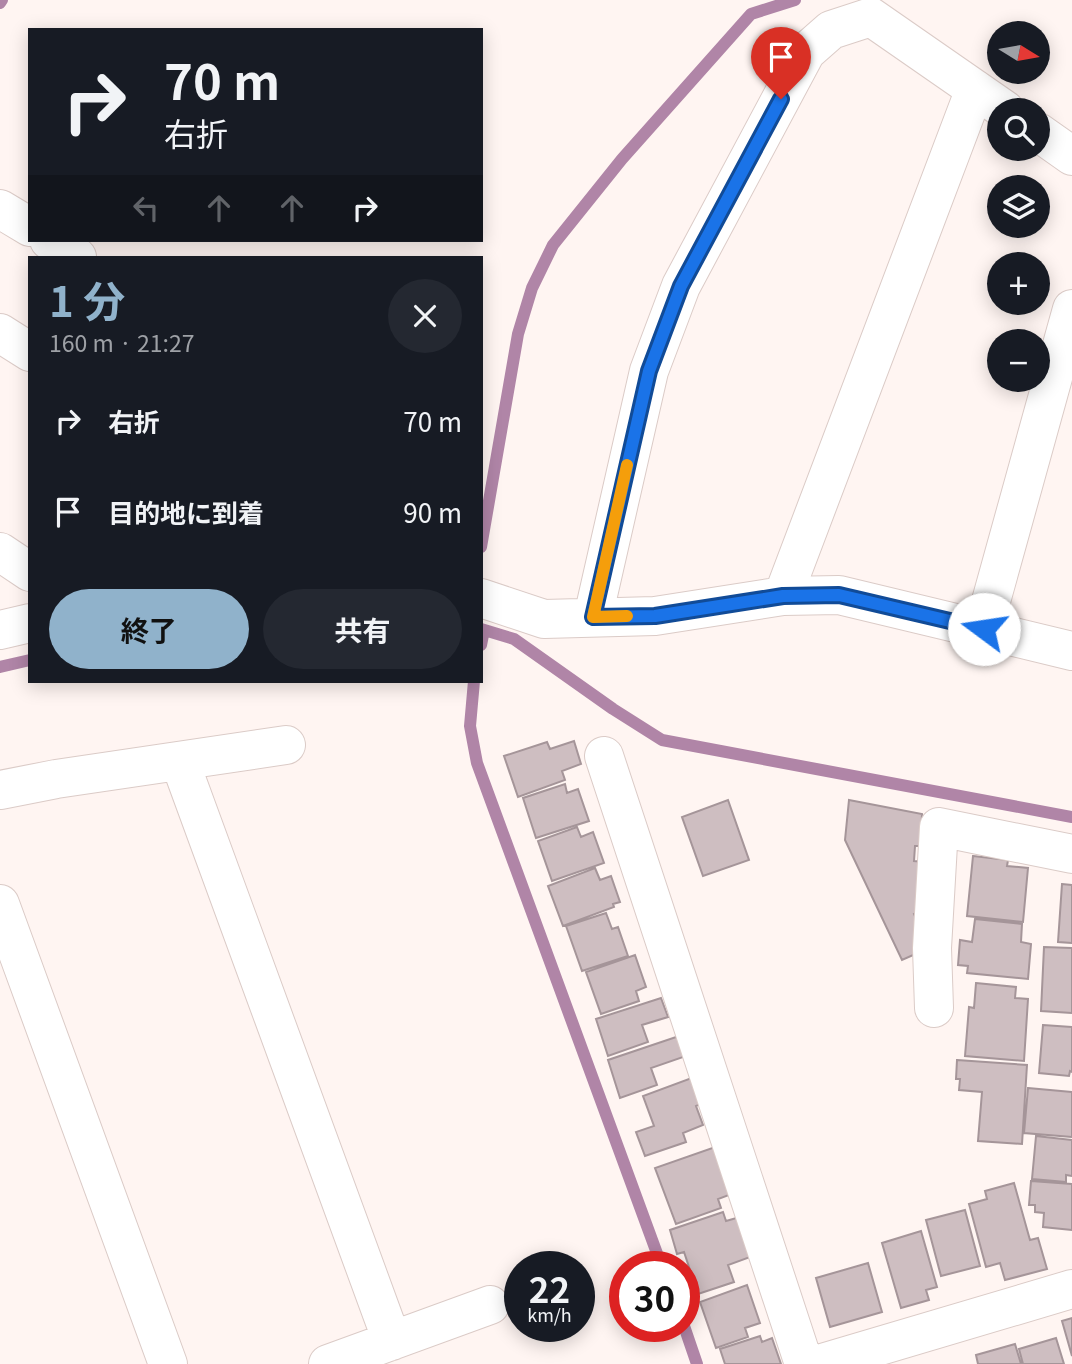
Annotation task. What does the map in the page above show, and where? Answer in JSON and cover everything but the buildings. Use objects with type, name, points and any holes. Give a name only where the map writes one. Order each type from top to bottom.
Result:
[{"type":"street","points":[[593,617],[649,371],[658,347],[681,286],[806,52],[831,30],[871,17],[988,98]]},
{"type":"street","points":[[783,596],[975,89]]},
{"type":"street","points":[[1050,140],[1072,156]]},
{"type":"street","points":[[0,209],[28,227]]},
{"type":"street","points":[[52,242],[75,256]]},
{"type":"street","points":[[984,629],[1061,392],[1072,309]]},
{"type":"street","points":[[0,333],[28,351]]},
{"type":"street","points":[[0,552],[28,571]]},
{"type":"street","points":[[483,598],[544,619],[655,616],[783,596],[839,595],[1072,651]]},
{"type":"street","points":[[0,630],[28,623]]},
{"type":"street","points":[[0,790],[56,779],[286,745]]},
{"type":"street","points":[[604,756],[804,1364]]},
{"type":"street","points":[[180,762],[392,1341]]},
{"type":"street","points":[[934,1009],[932,948],[939,827],[1072,854]]},
{"type":"street","points":[[0,904],[168,1364]]},
{"type":"street","points":[[838,1361],[1072,1289]]},
{"type":"street","points":[[328,1364],[490,1305]]},
{"type":"waterway","points":[[483,535],[518,334],[532,288],[553,245],[622,159],[751,14],[795,0]]},
{"type":"waterway","points":[[483,630],[514,639],[662,740],[1072,817]]},
{"type":"waterway","points":[[483,635],[484,630]]},
{"type":"waterway","points":[[0,667],[28,660]]},
{"type":"waterway","points":[[474,683],[470,726],[477,763],[656,1251]]},
{"type":"waterway","points":[[689,1342],[697,1364]]},
{"type":"slow traffic","points":[[627,465],[593,617],[627,616]]},
{"type":"route","points":[[781,99],[681,286],[649,371],[593,617],[655,616],[783,596],[839,595],[984,629]]}]
